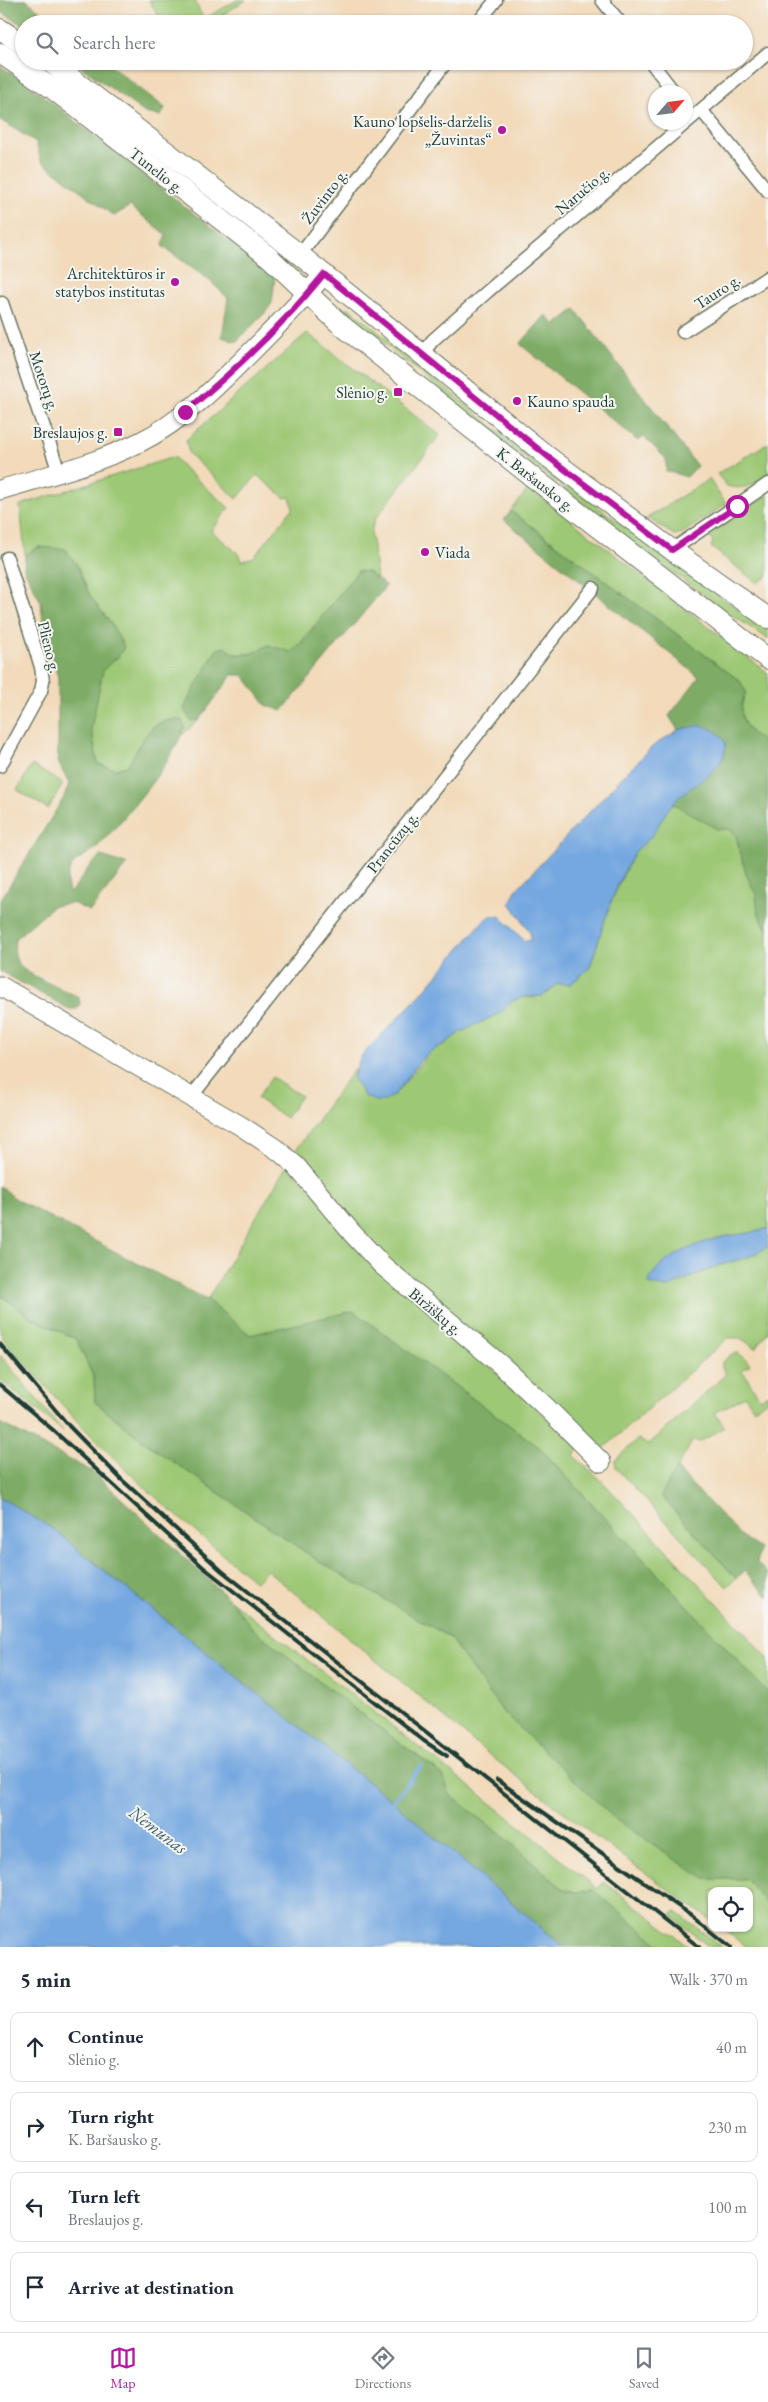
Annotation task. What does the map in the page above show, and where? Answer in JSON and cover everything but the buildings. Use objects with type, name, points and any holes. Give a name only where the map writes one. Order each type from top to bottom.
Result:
[{"type":"main road","points":[[0,29],[15,39]]},
{"type":"main road","name":"Tunelio g.","points":[[0,53],[15,63]]},
{"type":"main road","name":"Tunelio g.","points":[[25,70],[53,89],[269,257],[308,294]]},
{"type":"main road","name":"Tunelio g.","points":[[62,70],[324,274]]},
{"type":"main road","name":"K. Baršausko g.","points":[[324,274],[547,456],[672,550],[768,618]]},
{"type":"main road","name":"K. Baršausko g.","points":[[308,294],[341,325],[768,659]]},
{"type":"street","points":[[484,15],[496,0]]},
{"type":"street","points":[[602,0],[614,15]]},
{"type":"street","name":"Naručio g.","points":[[753,65],[768,53]]},
{"type":"street","name":"Žuvinto g.","points":[[300,255],[440,70]]},
{"type":"street","points":[[657,70],[669,85]]},
{"type":"street","name":"Naručio g.","points":[[693,112],[746,70]]},
{"type":"street","points":[[693,112],[768,191]]},
{"type":"street","name":"Naručio g.","points":[[421,355],[433,340],[672,130]]},
{"type":"street","points":[[0,490],[59,472],[139,443],[162,430],[219,383],[308,294],[324,274]]},
{"type":"street","name":"Tauro g.","points":[[683,332],[768,276]]},
{"type":"street","name":"Motorų g.","points":[[0,304],[2,303],[59,472]]},
{"type":"street","points":[[672,550],[768,484]]},
{"type":"street","name":"Plieno g.","points":[[0,766],[41,691],[43,681],[41,667],[7,558]]},
{"type":"street","name":"Prancūzų g.","points":[[191,1097],[593,588]]},
{"type":"street","points":[[0,986],[191,1097]]},
{"type":"street","name":"Biržiškų g.","points":[[191,1097],[279,1151],[296,1166],[352,1233],[382,1265],[502,1366],[601,1462]]},
{"type":"green space","points":[[0,0],[26,0],[45,15],[15,15],[15,20],[0,11]]},
{"type":"green space","points":[[149,0],[194,0],[202,15],[158,15]]},
{"type":"green space","points":[[237,0],[246,0],[222,15],[211,15]]},
{"type":"green space","points":[[0,66],[24,81],[275,277],[272,303],[266,312],[236,342],[222,337],[228,298],[210,281],[162,246],[166,235],[130,206],[114,216],[41,161],[36,142],[0,120]]},
{"type":"green space","points":[[85,70],[116,70],[165,108],[161,116],[145,113]]},
{"type":"green space","points":[[348,307],[491,425],[571,487],[768,631],[768,639],[718,606],[648,554],[489,430],[345,311]]},
{"type":"green space","points":[[575,309],[697,466],[687,477],[666,471],[666,459],[644,437],[638,441],[520,344],[546,315],[555,325]]},
{"type":"green space","points":[[307,333],[440,435],[375,519],[371,532],[377,579],[368,572],[358,571],[291,653],[269,645],[256,652],[243,654],[217,649],[184,709],[191,721],[200,719],[182,735],[185,726],[153,726],[128,766],[115,769],[98,764],[91,728],[103,670],[108,663],[119,657],[112,625],[90,596],[77,565],[39,547],[25,555],[20,505],[174,457],[229,508],[211,531],[240,555],[242,561],[254,557],[293,508],[290,497],[285,498],[257,475],[237,499],[189,454],[186,440]]},
{"type":"green space","points":[[768,443],[768,475],[749,486],[739,488],[727,486],[717,474]]},
{"type":"green space","points":[[709,479],[726,504],[683,533],[674,535],[647,518]]},
{"type":"green space","points":[[529,488],[768,673],[768,745],[754,735],[742,717],[741,709],[746,692],[740,681],[511,511]]},
{"type":"green space","points":[[768,494],[768,576],[757,583],[711,547],[713,541],[708,536]]},
{"type":"green space","points":[[511,511],[740,681],[746,692],[741,709],[742,717],[754,735],[768,745],[768,931],[758,913],[756,895],[746,874],[736,836],[730,829],[717,829],[672,803],[716,767],[725,754],[722,738],[687,727],[678,730],[669,716],[699,677],[504,520]]},
{"type":"green space","points":[[39,547],[65,549],[77,565],[90,596],[112,625],[124,647],[120,654],[103,671],[91,728],[98,764],[115,769],[127,766],[142,740],[161,722],[181,720],[185,726],[179,741],[159,773],[122,820],[98,846],[71,867],[67,880],[69,893],[91,864],[101,856],[127,864],[90,911],[72,903],[53,906],[15,939],[16,957],[20,966],[39,978],[79,997],[80,1004],[77,1009],[69,1009],[0,971],[0,936],[2,934],[0,927],[0,901],[63,799],[69,784],[58,762],[58,677],[44,634],[41,602],[24,569],[25,555]]},
{"type":"green space","points":[[358,571],[368,572],[386,586],[282,711],[266,705],[243,675],[232,675],[200,719],[191,721],[184,709],[217,649],[226,647],[236,655],[252,654],[268,645],[291,652],[300,644]]},
{"type":"green space","points":[[32,765],[63,784],[48,809],[17,790]]},
{"type":"green space","points":[[672,803],[717,829],[730,829],[736,836],[746,874],[757,895],[758,913],[768,931],[768,1228],[751,1233],[714,1239],[691,1248],[658,1268],[649,1284],[666,1288],[717,1266],[751,1256],[768,1246],[768,1332],[756,1348],[740,1338],[728,1338],[604,1448],[596,1447],[392,1267],[293,1154],[355,1068],[353,1077],[396,1093],[431,1051],[445,1044],[459,1033],[500,1013],[512,1001],[523,997],[533,998],[551,991],[557,984],[571,984],[590,967],[609,906],[632,856]]},
{"type":"green space","points":[[272,1077],[301,1096],[286,1118],[257,1098]]},
{"type":"green space","points":[[287,1165],[474,1352],[580,1448],[574,1456],[601,1480],[768,1658],[768,1693],[539,1447],[353,1311],[250,1335],[207,1300]]},
{"type":"green space","points":[[0,1186],[17,1200],[207,1300],[250,1335],[353,1311],[539,1447],[768,1693],[768,1905],[746,1879],[705,1879],[615,1819],[503,1712],[449,1637],[320,1562],[143,1441],[95,1402],[94,1378],[76,1339],[32,1318],[0,1295]]},
{"type":"green space","points":[[0,1295],[32,1318],[76,1339],[94,1378],[95,1402],[143,1441],[320,1562],[449,1637],[503,1712],[705,1879],[746,1879],[753,1887],[708,1887],[708,1918],[593,1835],[492,1757],[267,1570],[256,1582],[198,1534],[114,1459],[62,1405],[0,1333]]},
{"type":"green space","points":[[738,1353],[750,1365],[742,1370],[760,1399],[768,1394],[768,1400],[754,1409],[745,1396],[715,1413],[725,1427],[700,1442],[693,1440],[661,1496],[736,1578],[727,1587],[616,1468],[615,1460],[638,1439],[648,1445],[726,1374],[722,1368],[722,1362],[732,1354]]},
{"type":"green space","points":[[0,1355],[63,1431],[0,1380]]},
{"type":"green space","points":[[0,1423],[93,1472],[230,1600],[253,1629],[365,1717],[443,1775],[450,1795],[508,1840],[563,1889],[576,1892],[593,1890],[663,1947],[564,1947],[393,1802],[51,1528],[0,1497]]},
{"type":"green space","points":[[676,1468],[741,1536],[760,1549],[757,1563],[768,1574],[768,1597],[745,1571],[736,1578],[661,1496]]},
{"type":"green space","points":[[230,1600],[481,1795],[598,1889],[604,1882],[690,1947],[663,1947],[593,1890],[576,1892],[563,1889],[508,1840],[449,1795],[443,1775],[365,1717],[253,1629]]},
{"type":"green space","points":[[753,1887],[768,1905],[768,1947],[746,1947],[727,1932],[753,1932]]},
{"type":"green space","points":[[675,1911],[722,1947],[709,1947],[672,1916]]},
{"type":"water","points":[[701,725],[722,737],[726,745],[722,759],[711,773],[673,803],[650,838],[634,854],[613,897],[590,967],[571,984],[557,984],[543,996],[523,997],[512,1001],[500,1013],[459,1033],[445,1044],[431,1051],[420,1061],[396,1093],[385,1101],[375,1101],[364,1096],[353,1077],[361,1056],[421,994],[483,921],[491,916],[501,917],[525,941],[531,940],[530,932],[510,903],[516,890],[653,746],[678,730]]},
{"type":"water","points":[[768,1228],[768,1246],[751,1256],[717,1266],[666,1288],[649,1284],[658,1268],[679,1253],[714,1239],[751,1233]]},
{"type":"water","name":"Nemunas","points":[[0,1497],[51,1528],[393,1802],[564,1947],[0,1947]]},
{"type":"waterway","points":[[390,1805],[421,1766]]},
{"type":"railway","points":[[0,1344],[69,1426],[121,1479],[222,1571],[699,1947]]},
{"type":"railway","points":[[0,1385],[53,1430],[203,1567],[424,1741],[447,1756]]},
{"type":"railway","points":[[497,1780],[691,1915],[731,1947]]},
{"type":"place","name":"Kauno lopšelis-darželis „Žuvintas“","points":[[502,130]]},
{"type":"place","name":"Architektūros ir statybos institutas","points":[[175,282]]},
{"type":"place","name":"Slėnio g.","points":[[398,392]]},
{"type":"place","name":"Kauno spauda","points":[[517,401]]},
{"type":"place","name":"Breslaujos g.","points":[[118,432]]},
{"type":"place","name":"Viada","points":[[425,552]]},
{"type":"route","points":[[185,412],[219,383],[295,308],[324,274],[547,456],[672,550],[737,506]]}]
